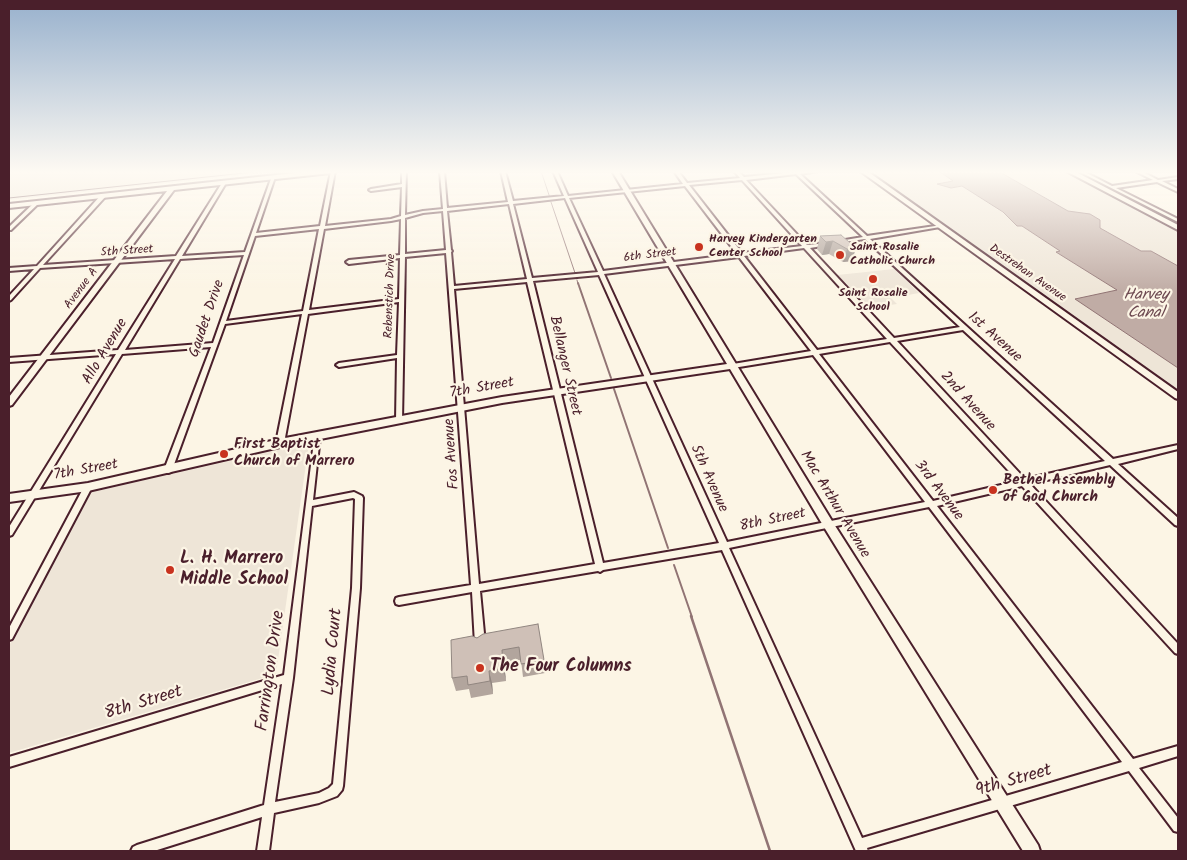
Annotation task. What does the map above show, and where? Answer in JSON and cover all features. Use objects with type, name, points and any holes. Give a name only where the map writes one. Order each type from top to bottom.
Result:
[{"type":"street","points":[[9,229],[28,211]]},
{"type":"street","points":[[9,299],[89,211]]},
{"type":"street","name":"Avenue A","points":[[9,403],[155,211]]},
{"type":"street","name":"Allo Avenue","points":[[9,533],[206,211]]},
{"type":"street","name":"Gaudet Drive","points":[[168,470],[215,344],[261,211]]},
{"type":"street","points":[[280,444],[324,211]]},
{"type":"street","name":"Rebenstich Drive","points":[[399,421],[404,211]]},
{"type":"street","points":[[253,235],[404,217],[433,211]]},
{"type":"street","name":"Fos Avenue","points":[[446,211],[480,645]]},
{"type":"street","name":"Bellanger Street","points":[[513,211],[600,568]]},
{"type":"street","name":"5th Avenue","points":[[573,211],[860,848]]},
{"type":"street","name":"Mac Arthur Avenue","points":[[639,211],[828,524],[1032,851]]},
{"type":"street","name":"3rd Avenue","points":[[707,211],[1178,827]]},
{"type":"street","name":"2nd Avenue","points":[[774,211],[1178,650]]},
{"type":"street","name":"1st Avenue","points":[[838,211],[1178,523]]},
{"type":"street","name":"Destrehan Avenue","points":[[919,211],[1178,396]]},
{"type":"street","points":[[1146,211],[1178,228]]},
{"type":"street","points":[[1159,211],[1178,221]]},
{"type":"street","name":"6th Street","points":[[452,288],[601,273],[866,238],[940,226]]},
{"type":"street","points":[[349,262],[450,251]]},
{"type":"street","name":"5th Street","points":[[9,269],[246,253]]},
{"type":"street","points":[[222,323],[402,300]]},
{"type":"street","name":"7th Street","points":[[9,498],[88,488],[317,436],[462,408],[816,354],[965,328]]},
{"type":"street","points":[[9,360],[215,344]]},
{"type":"street","points":[[339,365],[400,356]]},
{"type":"street","name":"Farrington Drive","points":[[263,851],[288,678],[317,436]]},
{"type":"street","name":"8th Street","points":[[399,601],[723,546],[931,504],[1112,464],[1178,447]]},
{"type":"street","points":[[9,636],[88,488]]},
{"type":"street","name":"Lydia Court","points":[[269,809],[319,798],[333,792],[338,786],[356,588],[359,498],[354,495],[310,504]]},
{"type":"street","name":"8th Street","points":[[9,762],[288,678]]},
{"type":"street","name":"9th Street","points":[[860,848],[1178,751]]},
{"type":"street","points":[[137,851],[269,809]]},
{"type":"shaded area","points":[[922,211],[1000,211],[1018,226],[1022,226],[1060,251],[1057,252],[1118,291],[1076,299],[1178,368],[1178,392]]},
{"type":"shaded area","points":[[1069,211],[1140,211],[1178,231],[1178,266],[1141,251],[1099,228],[1100,220],[1090,214]]},
{"type":"shaded area","points":[[894,269],[919,293],[891,298],[897,304],[868,308],[837,275]]},
{"type":"shaded area","name":"L. H. Marrero Middle School","points":[[309,443],[276,674],[9,753],[9,646],[88,493]]},
{"type":"water","name":"Harvey Canal","points":[[1002,211],[1069,211],[1090,214],[1100,220],[1100,228],[1141,251],[1151,251],[1178,266],[1178,368],[1075,299],[1117,290],[1056,252],[1060,251],[1022,226],[1017,226]]},
{"type":"building","points":[[841,235],[856,248],[847,249],[833,241],[826,242],[820,236]]},
{"type":"building","name":"The Four Columns","points":[[538,624],[544,660],[521,664],[519,647],[502,650],[503,668],[489,671],[490,681],[468,685],[467,676],[452,678],[451,640],[472,636],[477,638],[483,634]]},
{"type":"waterway","points":[[554,211],[575,273]]},
{"type":"waterway","points":[[577,280],[578,284]]},
{"type":"waterway","points":[[578,283],[611,378]]},
{"type":"waterway","points":[[614,389],[668,548]]},
{"type":"waterway","points":[[674,565],[692,617]]},
{"type":"waterway","points":[[691,616],[770,851]]},
{"type":"place","name":"Harvey Kindergarten Center School","points":[[699,247]]},
{"type":"place","name":"Saint Rosalie Catholic Church","points":[[840,255]]},
{"type":"place","name":"Saint Rosalie School","points":[[873,279]]},
{"type":"place","name":"First Baptist Church of Marrero","points":[[224,454]]},
{"type":"place","name":"Bethel Assembly of God Church","points":[[993,490]]},
{"type":"place","name":"L. H. Marrero Middle School","points":[[170,570]]},
{"type":"place","name":"The Four Columns","points":[[480,668]]}]
